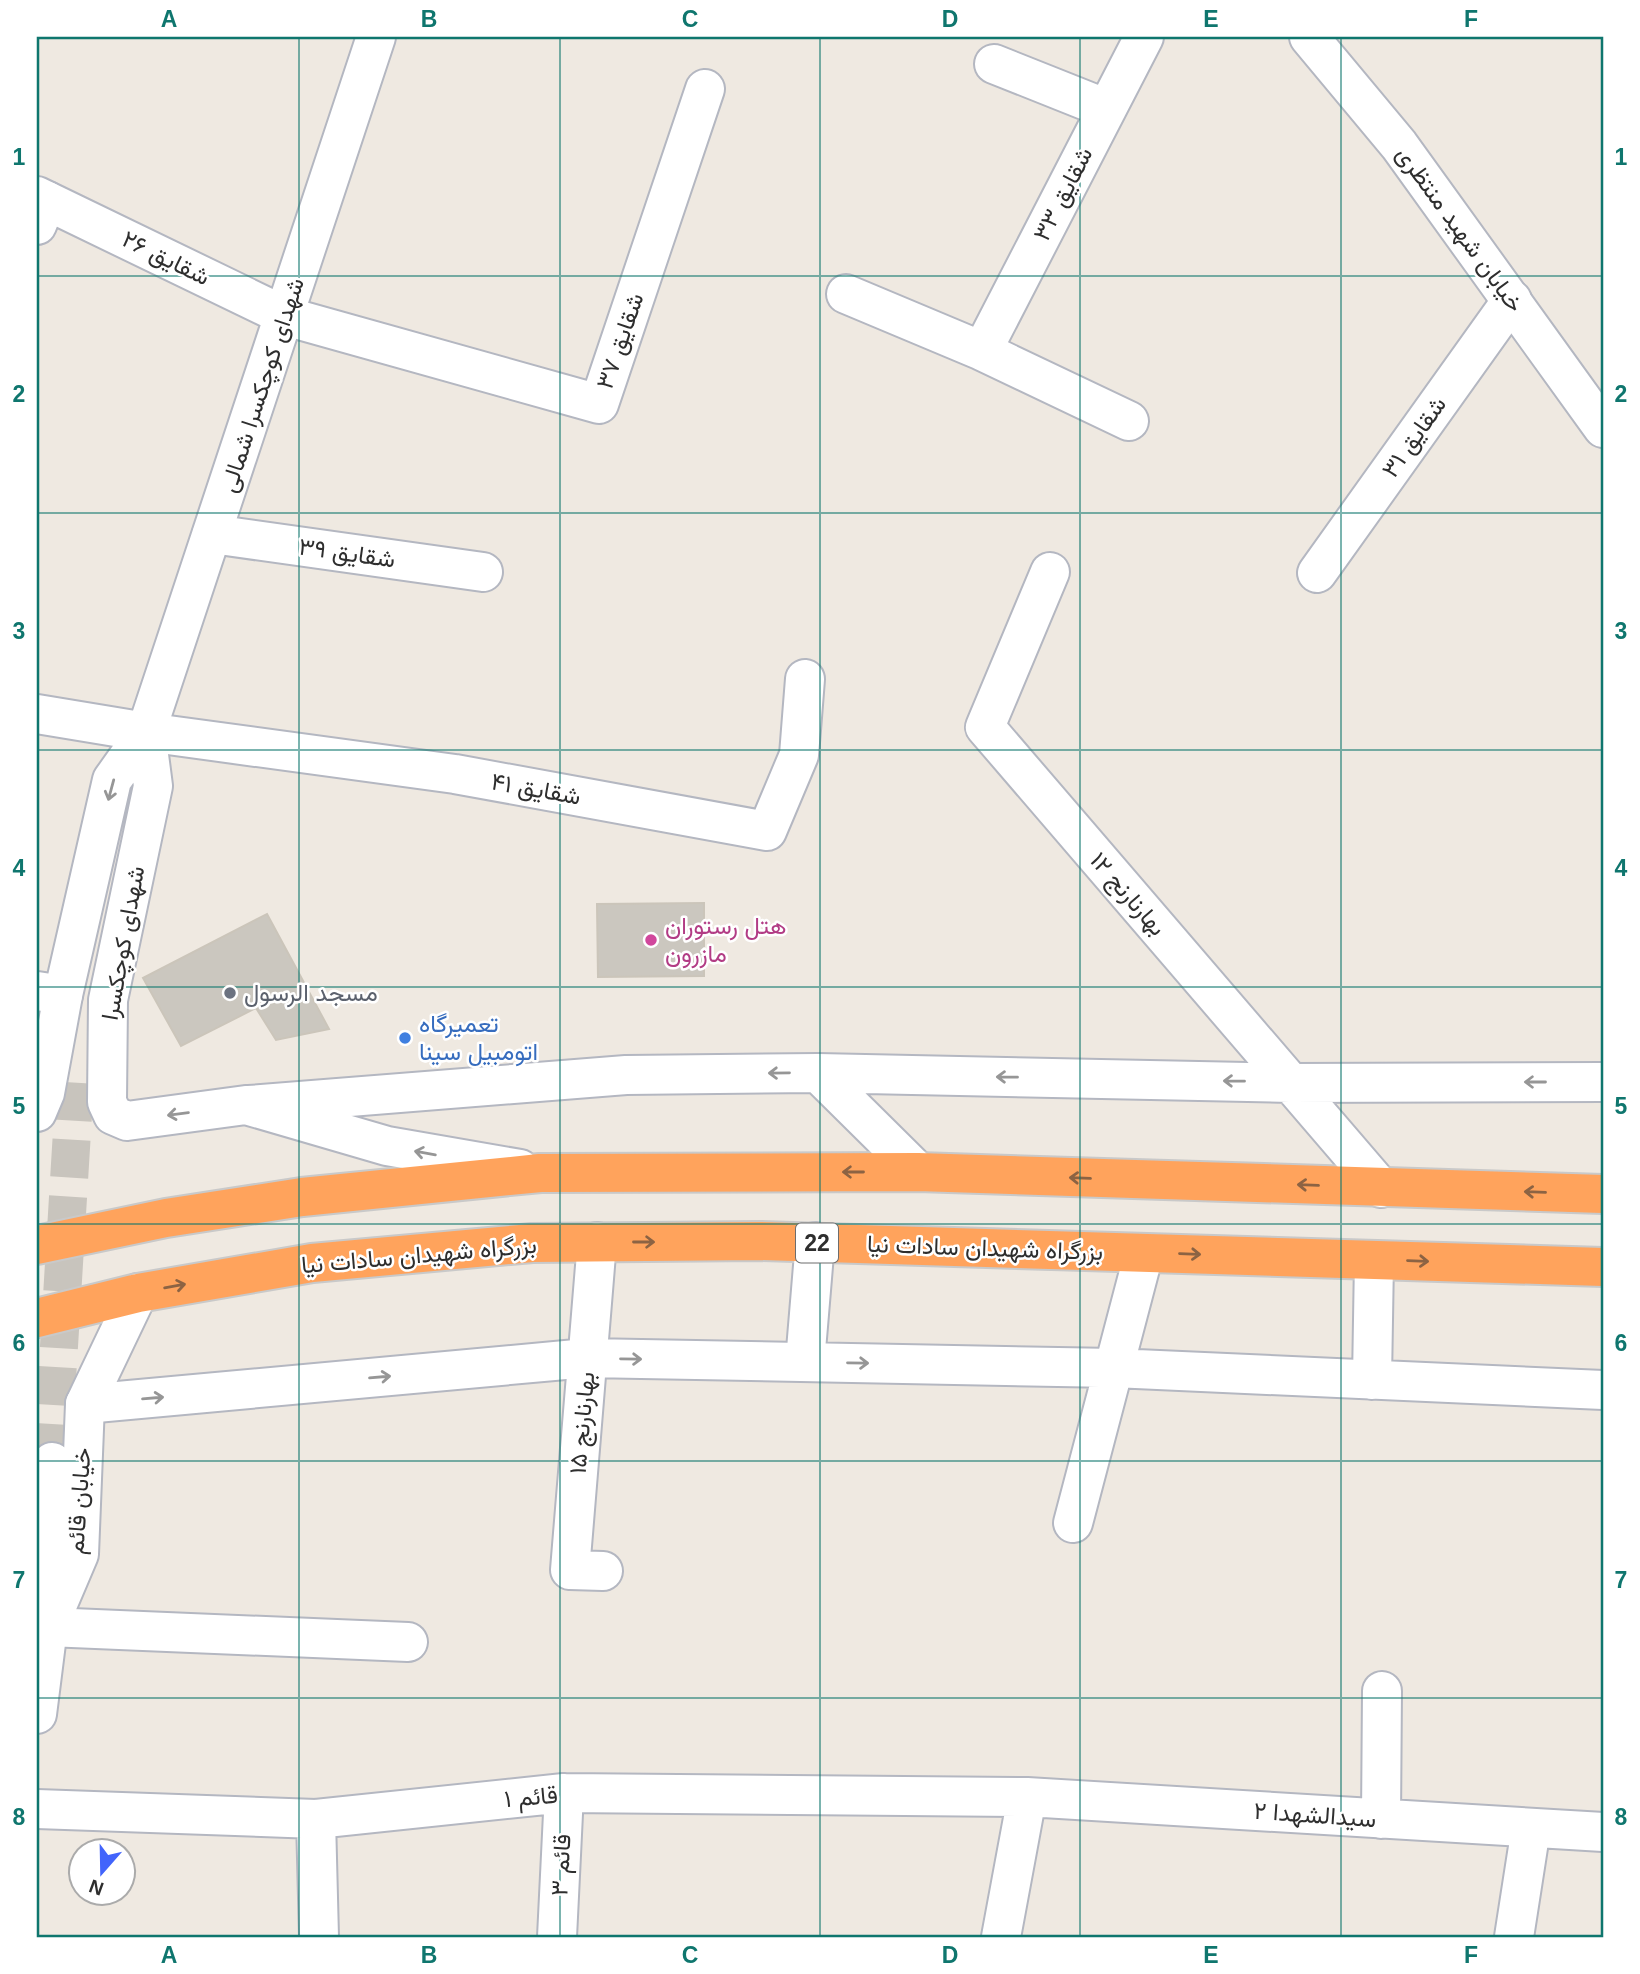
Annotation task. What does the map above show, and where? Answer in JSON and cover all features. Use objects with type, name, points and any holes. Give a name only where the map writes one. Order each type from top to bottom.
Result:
[{"type":"highway","points":[[37,1245],[166,1218],[302,1197],[540,1173],[918,1172],[1603,1194]]},
{"type":"highway","name":"بزرگراه شهیدان سادات نیا","points":[[37,1318],[138,1293],[312,1263],[532,1243],[815,1242],[1603,1266]]},
{"type":"street","name":"شهدای کوچکسرا شمالی","points":[[146,732],[376,37]]},
{"type":"street","name":"شقایق ۳۳","points":[[982,351],[1144,37]]},
{"type":"street","name":"خیابان شهید منتظری","points":[[1309,37],[1399,145],[1512,300],[1599,412]]},
{"type":"street","points":[[994,64],[1107,109]]},
{"type":"street","name":"شقایق ۳۷","points":[[285,316],[599,404],[705,89]]},
{"type":"street","name":"شقایق ۲۶","points":[[40,207],[285,316]]},
{"type":"street","points":[[846,294],[982,351],[1129,421]]},
{"type":"street","name":"شقایق ۳۱","points":[[1317,573],[1512,300]]},
{"type":"street","name":"شقایق ۳۹","points":[[212,534],[483,572]]},
{"type":"street","name":"بهارنارنج ۱۲","points":[[1050,572],[985,727],[1381,1188]]},
{"type":"street","name":"شقایق ۴۱","points":[[146,732],[455,774],[768,831],[799,755],[805,679]]},
{"type":"street","points":[[37,713],[146,732]]},
{"type":"street","name":"شهدای کوچکسرا","points":[[37,1112],[45,1093],[50,993],[112,780],[146,732]]},
{"type":"street","name":"شهدای کوچکسرا","points":[[146,732],[153,786],[108,1000],[107,1102],[113,1115],[127,1121],[246,1105],[387,1146],[540,1173]]},
{"type":"street","points":[[50,993],[76,1065],[108,1000]]},
{"type":"street","points":[[818,1073],[918,1172]]},
{"type":"street","points":[[246,1105],[626,1075],[818,1073],[1290,1083],[1603,1082]]},
{"type":"street","name":"بهارنارنج ۱۵","points":[[597,1242],[570,1570],[603,1571]]},
{"type":"street","points":[[805,1362],[815,1242]]},
{"type":"street","points":[[1073,1523],[1144,1253]]},
{"type":"street","points":[[1372,1380],[1374,1260]]},
{"type":"street","name":"خیابان قائم","points":[[37,1714],[48,1627],[79,1554],[85,1404],[138,1293]]},
{"type":"street","points":[[85,1404],[587,1358],[1114,1368],[1603,1390]]},
{"type":"street","points":[[52,1462],[48,1627],[408,1642]]},
{"type":"street","points":[[1381,1819],[1382,1691]]},
{"type":"street","name":"قائم ۱","points":[[37,1809],[316,1819],[564,1793],[1027,1797]]},
{"type":"street","name":"قائم ۳","points":[[557,1937],[564,1793]]},
{"type":"street","points":[[1001,1937],[1027,1797]]},
{"type":"street","name":"سیدالشهدا ۲","points":[[1027,1797],[1603,1832]]},
{"type":"street","points":[[316,1819],[319,1937]]},
{"type":"street","points":[[1514,1937],[1531,1828]]},
{"type":"building","name":"هتل رستوران مازرون","points":[[704,903],[704,976],[598,977],[597,904]]},
{"type":"building","name":"مسجد الرسول","points":[[267,914],[329,1029],[276,1040],[256,1008],[181,1046],[143,978]]},
{"type":"tunnel","points":[[52,1462],[76,1065]]},
{"type":"place","name":"هتل رستوران مازرون","points":[[651,940]]},
{"type":"place","name":"مسجد الرسول","points":[[230,993]]},
{"type":"place","name":"تعمیرگاه اتومبیل سینا","points":[[405,1038]]}]
